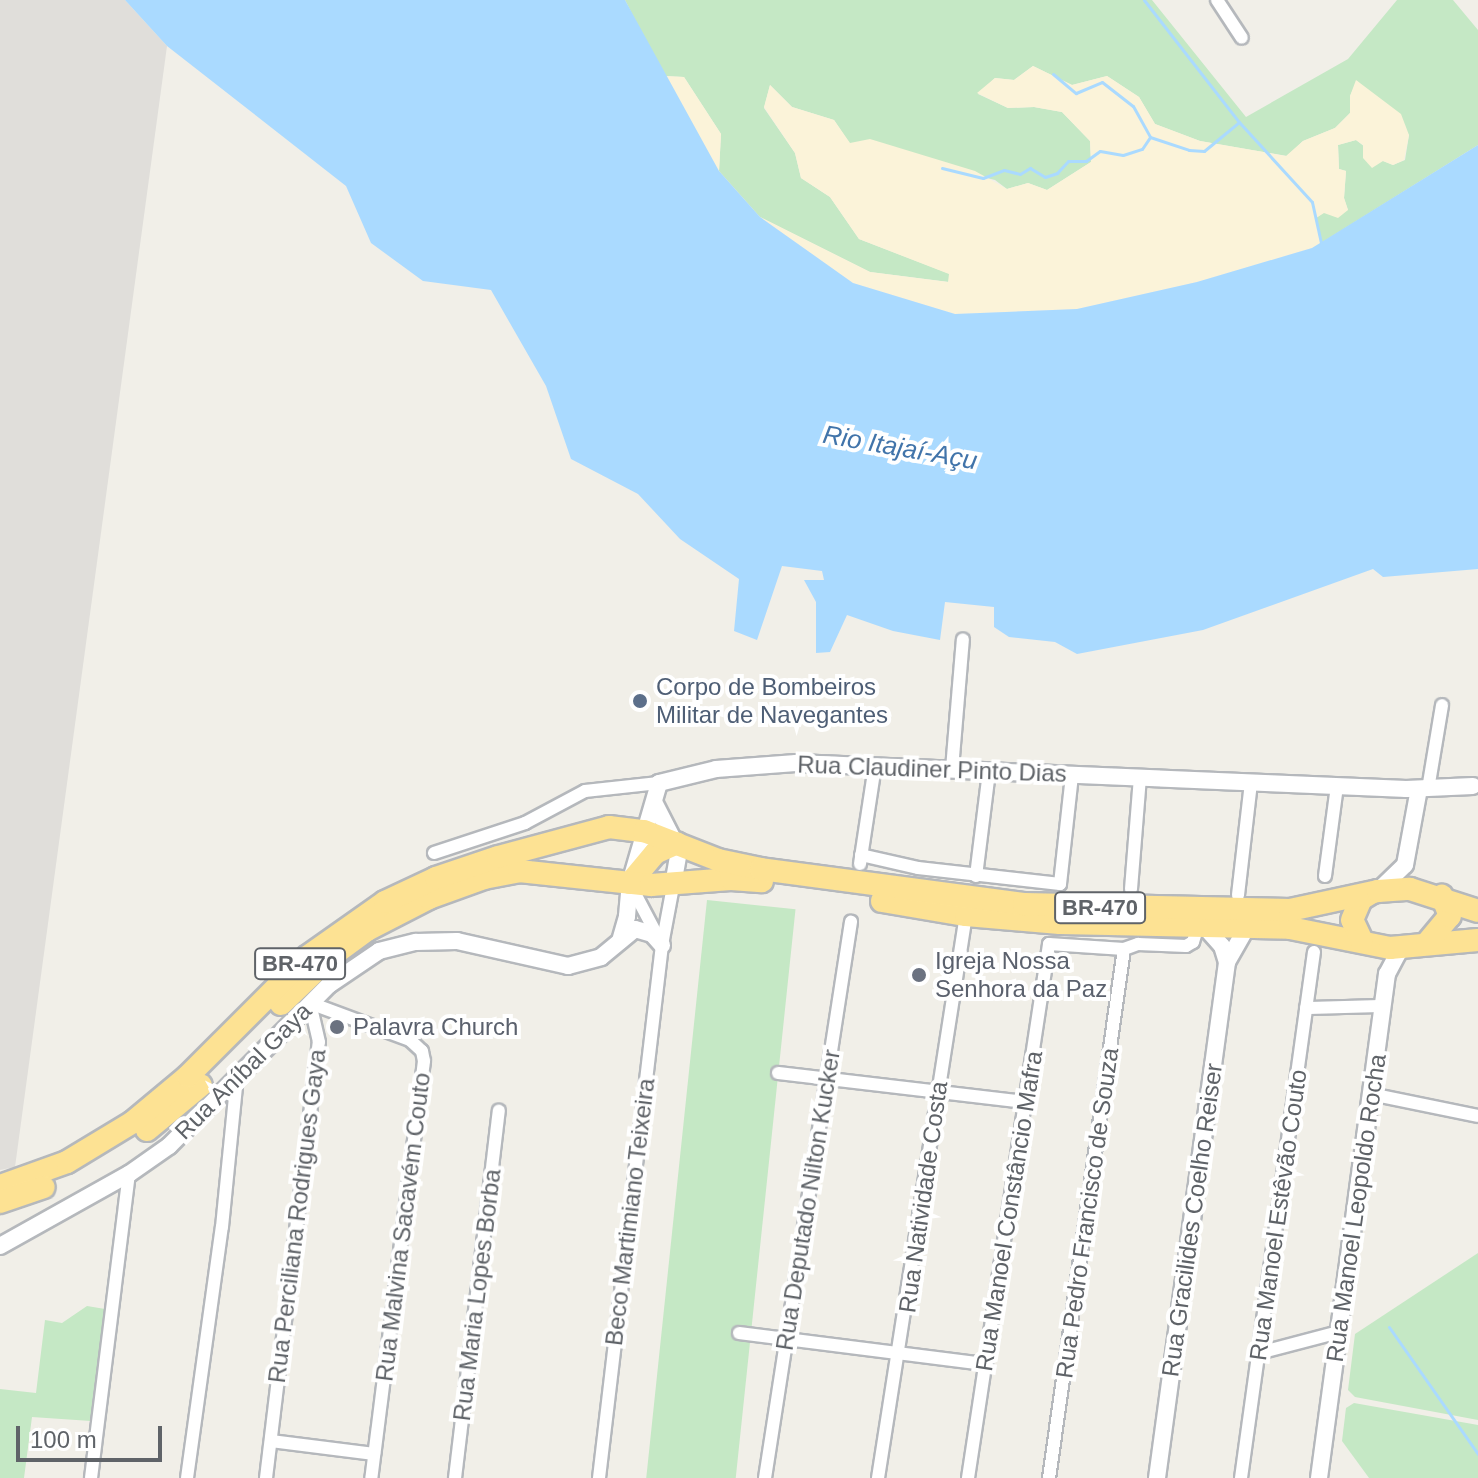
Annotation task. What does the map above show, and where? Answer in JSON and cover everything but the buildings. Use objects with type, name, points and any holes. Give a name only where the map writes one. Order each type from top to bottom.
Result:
[{"type":"highway","name":"BR-470","points":[[0,1186],[67,1162],[133,1122],[188,1076],[307,957],[385,902],[436,878],[556,840],[609,827],[644,831],[718,860],[761,869],[1024,904],[1253,919],[1390,948],[1478,940]]},
{"type":"highway","points":[[630,883],[655,853],[677,843]]},
{"type":"highway","name":"BR-470","points":[[0,1202],[61,1181],[144,1133],[199,1087],[329,958],[396,913],[462,885],[503,873],[538,872],[673,886],[719,880],[754,880],[966,915],[1060,923],[1201,926],[1316,907],[1374,892],[1410,889],[1478,911]]},
{"type":"highway","points":[[1362,941],[1352,920],[1361,899],[1374,892]]},
{"type":"highway","points":[[1417,945],[1439,934],[1450,916],[1436,895]]},
{"type":"main road","name":"Rua Claudiner Pinto Dias","points":[[659,783],[693,774],[760,764],[1476,791]]},
{"type":"main road","points":[[620,941],[627,916],[630,883],[659,783]]},
{"type":"main road","points":[[1374,892],[1402,872],[1424,789]]},
{"type":"main road","points":[[655,804],[677,843],[679,860],[673,886]]},
{"type":"main road","points":[[1409,854],[1416,878],[1436,895]]},
{"type":"main road","name":"Rua Gracilides Coelho Reiser","points":[[1157,1478],[1227,962],[1253,919]]},
{"type":"main road","points":[[1201,926],[1222,946],[1227,962]]},
{"type":"main road","points":[[620,941],[641,928],[662,945]]},
{"type":"main road","name":"Rua Aníbal Gaya","points":[[0,1246],[129,1174],[179,1137],[310,1003],[366,958],[404,944],[432,940],[469,942],[539,962],[568,966],[601,957],[620,941]]},
{"type":"main road","name":"Rua Manoel Leopoldo Rocha","points":[[1319,1478],[1383,1006],[1391,964],[1417,945]]},
{"type":"street","points":[[1217,0],[1242,38]]},
{"type":"street","points":[[952,769],[963,639]]},
{"type":"street","points":[[1424,789],[1442,705]]},
{"type":"street","points":[[875,766],[860,859],[976,876],[1060,884],[1072,775]]},
{"type":"street","points":[[976,876],[989,771]]},
{"type":"street","points":[[1131,889],[1140,778]]},
{"type":"street","points":[[1238,895],[1251,782]]},
{"type":"street","name":"Rua Claudiner Pinto Dias","points":[[434,853],[525,823],[585,791],[659,783]]},
{"type":"street","points":[[1325,876],[1337,786]]},
{"type":"street","points":[[630,883],[662,945]]},
{"type":"street","name":"Beco Martimiano Teixeira","points":[[599,1478],[662,945],[673,886]]},
{"type":"street","name":"Rua Natividade Costa","points":[[878,1478],[966,915]]},
{"type":"street","name":"Rua Deputado Nilton Kucker","points":[[765,1478],[851,922]]},
{"type":"street","points":[[1124,949],[1138,944],[1186,946],[1193,942],[1201,926]]},
{"type":"street","name":"Rua Manoel Constâncio Mafra","points":[[968,1478],[1049,944],[1124,949]]},
{"type":"street","name":"Rua Pedro Francisco de Souza","points":[[1049,1478],[1124,949]]},
{"type":"street","name":"Rua Manoel Estêvão Couto","points":[[1241,1478],[1314,952]]},
{"type":"street","name":"Rua Perciliana Rodrigues Gaya","points":[[266,1478],[319,1042],[310,1003]]},
{"type":"street","name":"Rua Malvina Sacavém Couto","points":[[310,1003],[410,1040],[422,1051],[424,1061],[371,1478]]},
{"type":"street","points":[[1306,1008],[1383,1006]]},
{"type":"street","points":[[778,1073],[1025,1102]]},
{"type":"street","points":[[187,1478],[222,1227],[237,1078]]},
{"type":"street","points":[[1371,1094],[1478,1116]]},
{"type":"street","name":"Rua Maria Lopes Borba","points":[[455,1478],[499,1111]]},
{"type":"street","points":[[91,1478],[129,1174]]},
{"type":"street","points":[[1259,1353],[1339,1332]]},
{"type":"street","points":[[739,1333],[786,1342],[986,1364]]},
{"type":"street","points":[[271,1441],[374,1454]]},
{"type":"shaded area","points":[[0,0],[125,0],[167,46],[15,1167],[0,1170]]},
{"type":"green space","points":[[625,0],[1152,0],[1246,117],[1348,59],[1397,0],[1453,0],[1478,30],[1478,145],[1321,243],[1316,218],[1323,213],[1348,210],[1344,198],[1346,171],[1339,169],[1338,145],[1356,140],[1383,161],[1393,165],[1405,160],[1409,135],[1357,81],[1350,96],[1350,113],[1335,128],[1303,141],[1287,156],[1200,141],[1155,124],[1139,97],[1107,76],[1072,85],[1033,66],[1014,80],[995,78],[978,94],[1008,108],[1034,107],[1062,112],[1090,141],[1091,162],[1047,190],[1028,183],[1007,189],[995,180],[850,144],[834,120],[792,107],[770,85],[764,108],[795,153],[801,178],[830,197],[859,239],[950,274],[949,282],[870,272],[760,217],[719,171],[721,134],[684,77],[664,76]]},
{"type":"green space","points":[[707,900],[796,909],[736,1478],[646,1478]]},
{"type":"green space","points":[[1478,1253],[1478,1420],[1355,1397],[1348,1390],[1355,1334]]},
{"type":"green space","points":[[87,1306],[105,1309],[91,1421],[32,1417],[24,1478],[0,1478],[0,1389],[36,1393],[45,1320],[62,1323]]},
{"type":"green space","points":[[1354,1403],[1478,1425],[1478,1478],[1369,1478],[1342,1441],[1346,1408]]},
{"type":"sand","points":[[1033,66],[1072,85],[1107,76],[1139,97],[1155,124],[1200,141],[1286,156],[1303,141],[1335,128],[1350,113],[1350,96],[1356,80],[1401,114],[1409,135],[1404,160],[1393,165],[1383,161],[1372,168],[1363,158],[1363,145],[1356,140],[1338,145],[1339,169],[1346,171],[1344,198],[1348,210],[1338,218],[1324,213],[1316,218],[1321,243],[1312,248],[1197,282],[1077,309],[955,314],[853,283],[760,217],[870,272],[948,282],[949,274],[859,239],[830,197],[801,178],[795,153],[764,107],[770,85],[792,107],[834,120],[850,143],[870,139],[975,171],[1007,189],[1028,183],[1047,190],[1091,162],[1090,141],[1062,112],[1034,107],[1008,108],[977,93],[995,78],[1014,80]]},
{"type":"sand","points":[[664,76],[684,77],[721,134],[719,171]]},
{"type":"water","name":"Rio Itajaí-Açu","points":[[125,0],[625,0],[719,171],[760,217],[853,283],[955,314],[1077,309],[1197,282],[1312,248],[1478,145],[1478,569],[1383,577],[1373,569],[1203,630],[1077,654],[1055,642],[1009,637],[994,627],[994,607],[945,602],[940,640],[893,631],[847,615],[830,652],[816,653],[816,602],[804,580],[824,580],[822,571],[782,566],[757,640],[734,631],[739,579],[680,539],[638,494],[571,459],[546,386],[491,290],[423,281],[371,243],[346,186],[167,46]]},
{"type":"waterway","points":[[1144,0],[1239,122],[1312,202],[1321,243]]},
{"type":"waterway","points":[[1053,74],[1076,93],[1102,82],[1133,106],[1150,137],[1189,150],[1204,151],[1239,122]]},
{"type":"waterway","points":[[942,168],[983,178],[1004,170],[1020,174],[1030,168],[1045,177],[1057,173],[1068,161],[1086,161],[1100,151],[1123,155],[1142,149],[1150,137]]},
{"type":"waterway","points":[[1389,1327],[1478,1454]]},
{"type":"place","name":"Corpo de Bombeiros Militar de Navegantes","points":[[640,701]]},
{"type":"place","name":"Igreja Nossa Senhora da Paz","points":[[919,975]]},
{"type":"place","name":"Palavra Church","points":[[337,1027]]}]
